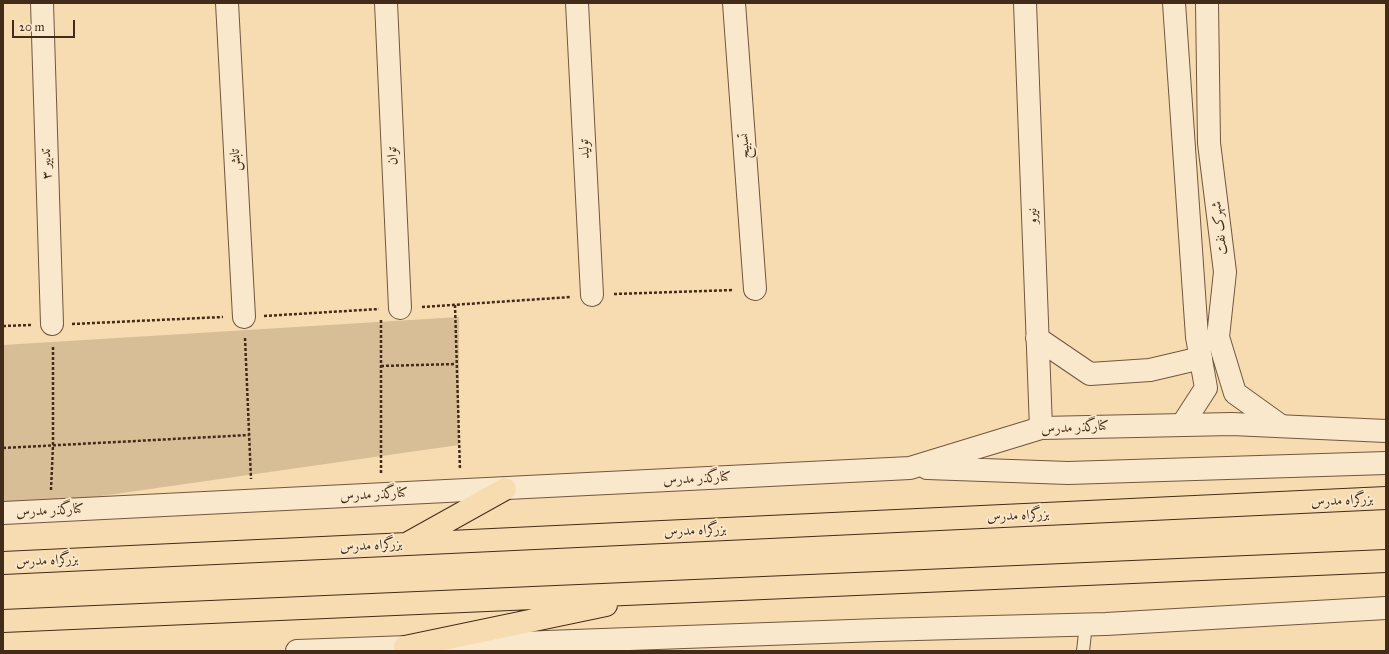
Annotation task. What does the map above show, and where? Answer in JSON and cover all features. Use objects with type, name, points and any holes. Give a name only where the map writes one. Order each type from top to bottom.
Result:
[{"type":"highway","points":[[405,545],[505,489]]},
{"type":"highway","name":"بزرگراه مدرس","points":[[3,563],[1386,498]]},
{"type":"highway","points":[[3,621],[1386,561]]},
{"type":"highway","points":[[405,647],[668,592]]},
{"type":"street","name":"تدبیر ۳","points":[[42,3],[52,324]]},
{"type":"street","name":"تابش","points":[[227,3],[244,317]]},
{"type":"street","name":"توان","points":[[386,3],[391,312]]},
{"type":"street","name":"تولید","points":[[577,3],[592,295]]},
{"type":"street","name":"تسبیح","points":[[734,3],[755,289]]},
{"type":"street","name":"نیرو","points":[[1025,3],[1041,428]]},
{"type":"street","name":"شهرک نفت","points":[[1174,3],[1197,337],[1206,388],[1182,425]]},
{"type":"street","name":"شهرک نفت","points":[[1206,3],[1209,143],[1225,272],[1218,337],[1235,393],[1281,426]]},
{"type":"street","points":[[1037,338],[1090,374],[1150,370],[1201,358]]},
{"type":"street","name":"کنارگذر مدرس","points":[[3,513],[910,468],[1041,428],[1232,424],[1386,432]]},
{"type":"street","points":[[910,468],[1068,473],[1386,463]]},
{"type":"street","points":[[297,651],[1086,624],[1386,608]]},
{"type":"lane","points":[[1083,651],[1086,624]]},
{"type":"path","points":[[455,305],[460,491]]},
{"type":"path","points":[[381,495],[381,366],[391,312]]},
{"type":"path","points":[[244,317],[252,501]]},
{"type":"path","points":[[50,511],[53,446],[52,324]]},
{"type":"path","points":[[381,366],[456,364]]},
{"type":"path","points":[[3,448],[249,435]]},
{"type":"shaded area","points":[[459,317],[459,445],[3,510],[3,345]]}]
